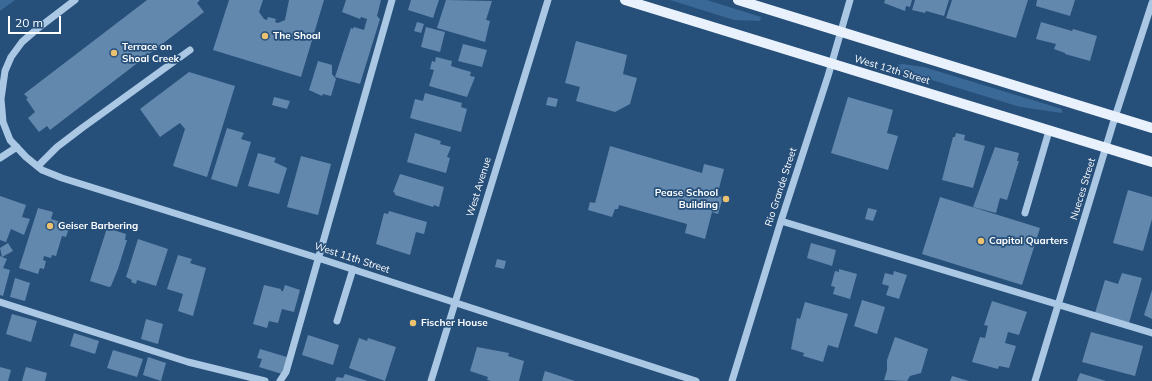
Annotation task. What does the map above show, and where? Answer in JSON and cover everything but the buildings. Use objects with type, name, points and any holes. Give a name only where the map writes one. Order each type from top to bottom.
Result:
[{"type":"main road","name":"West 12th Street","points":[[625,0],[1152,162]]},
{"type":"main road","points":[[738,0],[1152,128]]},
{"type":"street","name":"West 11th Street","points":[[75,0],[37,28],[22,42],[11,57],[5,71],[1,99],[3,122],[10,140],[26,157],[38,166],[62,178],[353,269],[696,381]]},
{"type":"street","points":[[280,381],[286,372],[392,0]]},
{"type":"street","name":"West Avenue","points":[[431,381],[548,0]]},
{"type":"street","name":"Rio Grande Street","points":[[732,381],[780,221],[831,64],[850,0]]},
{"type":"street","name":"Nueces Street","points":[[1035,381],[1115,117],[1152,4]]},
{"type":"street","points":[[38,166],[57,147],[190,50]]},
{"type":"street","points":[[1025,213],[1050,131]]},
{"type":"street","points":[[0,158],[17,147]]},
{"type":"street","points":[[780,221],[1152,333]]},
{"type":"street","points":[[337,321],[353,269]]},
{"type":"street","points":[[0,302],[188,362],[265,381]]},
{"type":"shaded area","points":[[0,0],[15,0],[0,11]]},
{"type":"shaded area","points":[[670,0],[707,0],[761,17],[760,21],[734,20]]},
{"type":"shaded area","points":[[902,64],[924,67],[1062,109],[1062,113],[1020,107],[896,69],[897,65]]},
{"type":"place","name":"The Shoal","points":[[265,36]]},
{"type":"place","name":"Terrace on Shoal Creek","points":[[114,53]]},
{"type":"place","name":"Pease School Building","points":[[726,199]]},
{"type":"place","name":"Geiser Barbering","points":[[50,226]]},
{"type":"place","name":"Capitol Quarters","points":[[981,241]]},
{"type":"place","name":"Fischer House","points":[[413,323]]}]
